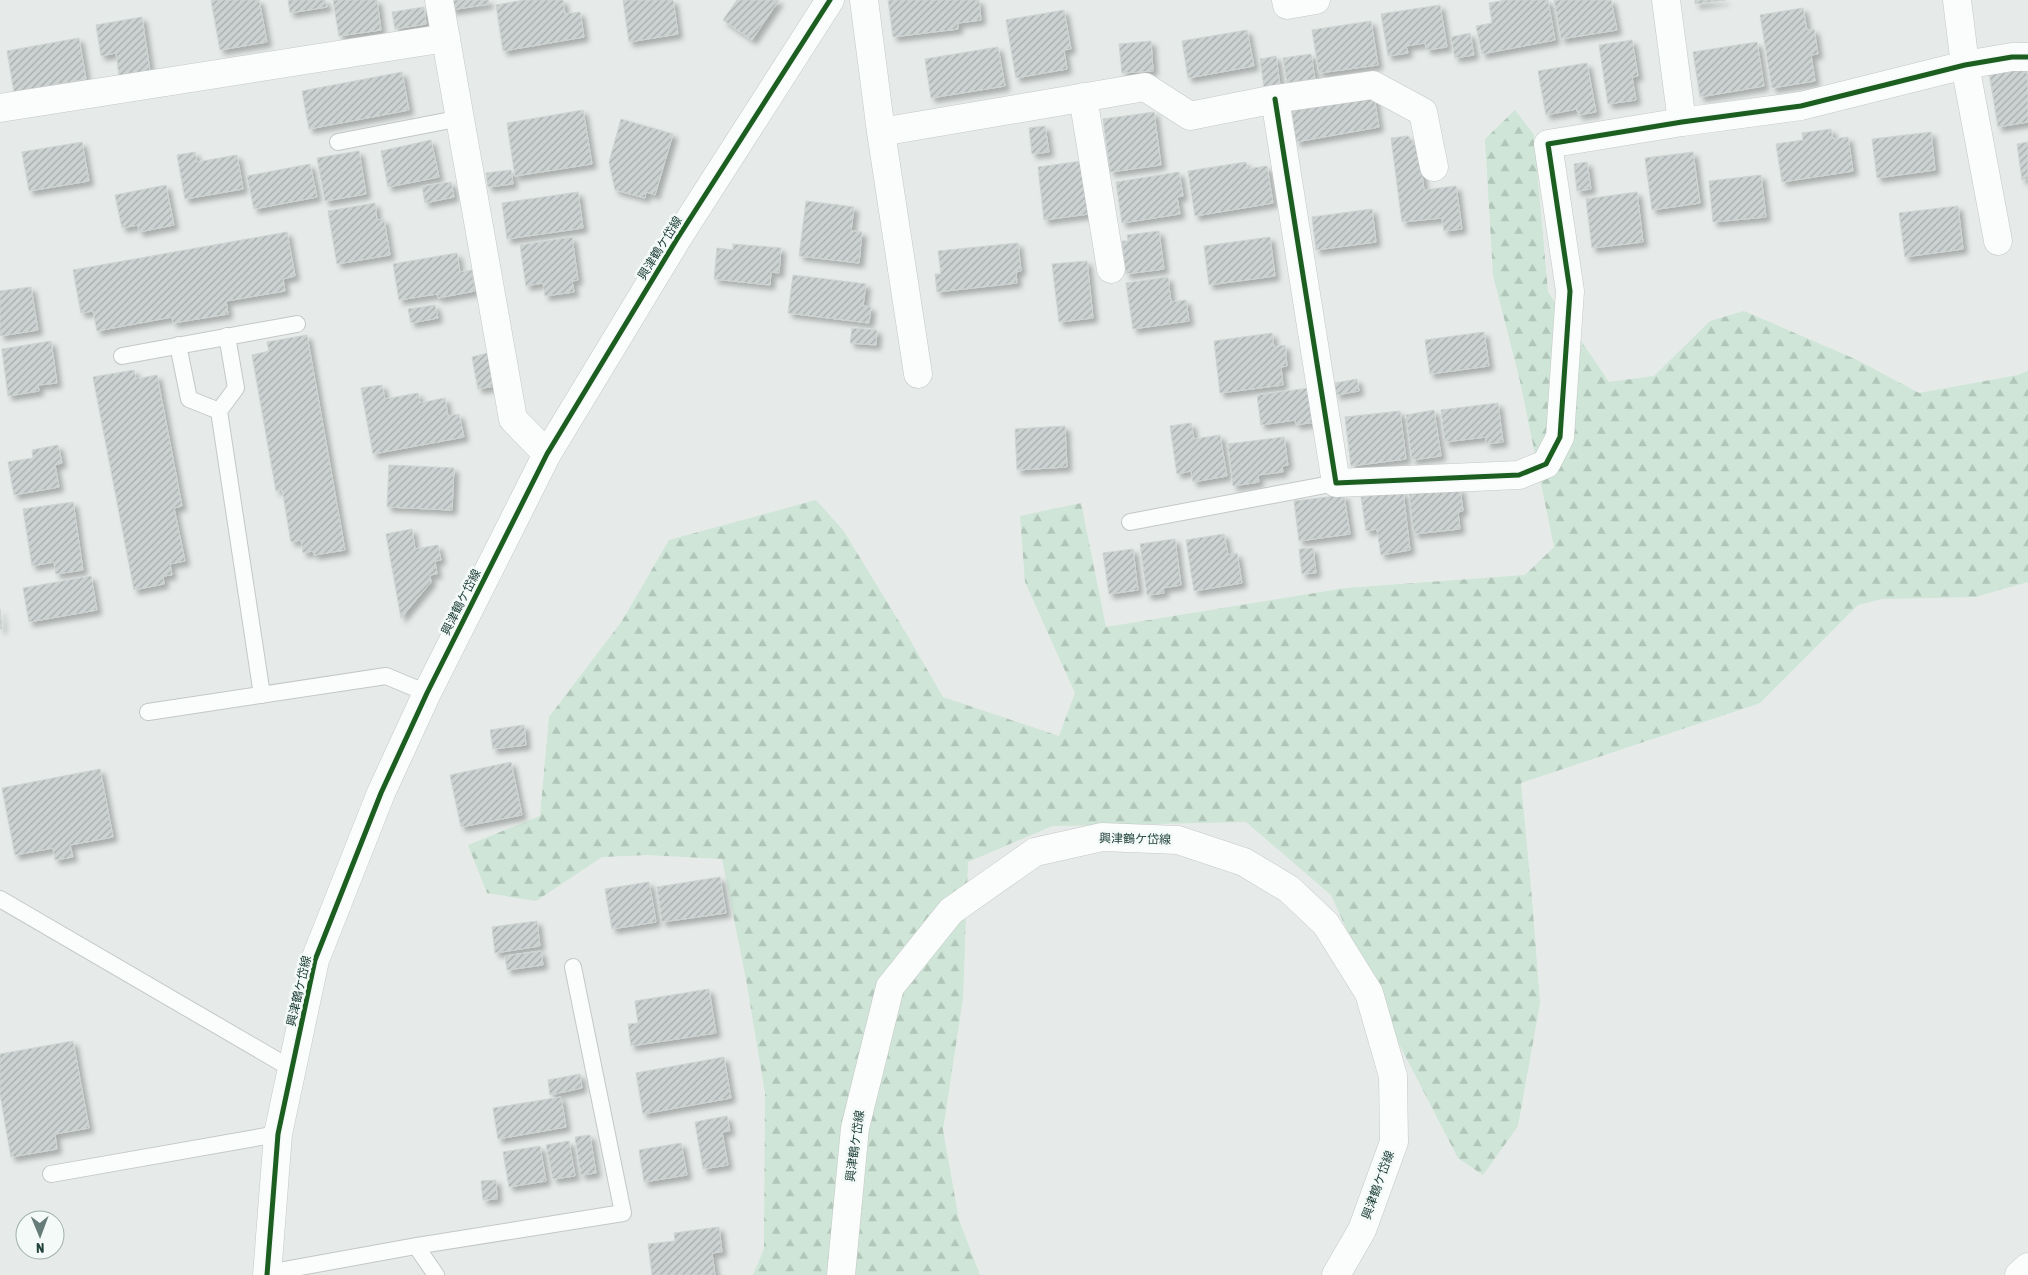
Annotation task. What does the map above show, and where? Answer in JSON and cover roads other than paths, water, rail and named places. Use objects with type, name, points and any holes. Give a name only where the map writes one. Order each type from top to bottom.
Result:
[{"type":"street","points":[[440,0],[513,419],[547,454]]},
{"type":"street","name":"興津鶴ケ岱線","points":[[267,1274],[278,1134],[315,960],[381,793],[426,693],[547,454],[677,238],[830,0]]},
{"type":"street","points":[[864,0],[881,132],[918,374]]},
{"type":"street","points":[[1286,0],[1287,5],[1316,0]]},
{"type":"street","points":[[1666,0],[1682,122]]},
{"type":"street","points":[[1957,0],[1964,65],[1998,241]]},
{"type":"street","points":[[0,108],[446,38]]},
{"type":"street","points":[[1276,99],[1336,483],[1519,475],[1546,464],[1560,436],[1570,291],[1548,144],[1682,122],[1801,106],[1964,65],[2012,57],[2028,57]]},
{"type":"street","points":[[881,132],[1145,87],[1190,116],[1276,99],[1373,85],[1423,112],[1434,167]]},
{"type":"street","points":[[1084,97],[1110,269]]},
{"type":"street","name":"興津鶴ケ岱線","points":[[841,1275],[854,1128],[890,987],[951,911],[1035,852],[1102,837],[1178,840],[1244,862],[1289,889],[1326,924],[1369,992],[1393,1076],[1394,1142],[1362,1230],[1336,1275]]},
{"type":"street","points":[[2019,1275],[2028,1267]]},
{"type":"lane","points":[[338,142],[461,118]]},
{"type":"lane","points":[[122,356],[297,324]]},
{"type":"lane","points":[[227,336],[236,388],[219,411],[262,695]]},
{"type":"lane","points":[[178,346],[189,399],[219,411]]},
{"type":"lane","points":[[1130,522],[1336,483]]},
{"type":"lane","points":[[148,712],[386,676],[426,693]]},
{"type":"lane","points":[[0,900],[292,1069]]},
{"type":"lane","points":[[267,1274],[416,1246],[623,1213],[573,967]]},
{"type":"lane","points":[[50,1174],[278,1134]]},
{"type":"lane","points":[[416,1246],[436,1275]]}]
